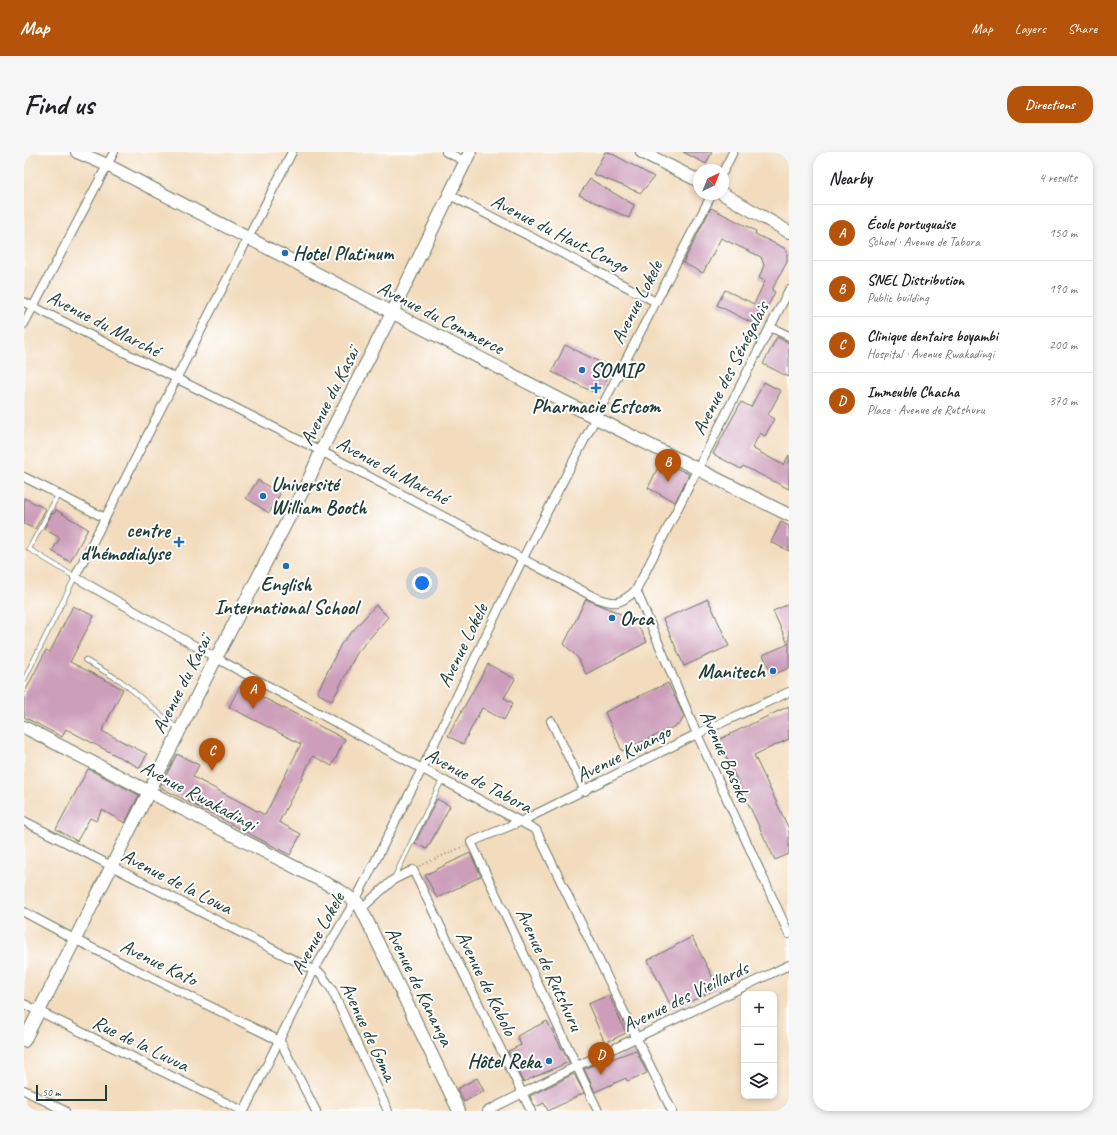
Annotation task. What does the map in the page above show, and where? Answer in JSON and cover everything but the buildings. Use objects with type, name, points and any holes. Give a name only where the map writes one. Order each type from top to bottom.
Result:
[{"type":"street","name":"Avenue du Commerce","points":[[77,152],[107,165],[248,240],[789,515]]},
{"type":"street","points":[[24,324],[114,152]]},
{"type":"street","points":[[75,577],[292,152]]},
{"type":"street","points":[[446,152],[467,157]]},
{"type":"street","points":[[642,152],[693,178]]},
{"type":"street","points":[[727,164],[733,152]]},
{"type":"street","name":"Avenue du Kasaï","points":[[24,1041],[149,790],[392,313],[467,157]]},
{"type":"street","name":"Avenue du Haut-Congo","points":[[448,194],[656,302]]},
{"type":"street","points":[[729,197],[789,232]]},
{"type":"street","name":"Avenue Lokele","points":[[243,1111],[280,1041],[314,970],[358,905],[522,560],[709,200]]},
{"type":"street","name":"Avenue des Sénégalais","points":[[636,590],[789,290]]},
{"type":"street","name":"Avenue du Marché","points":[[24,302],[321,451],[522,560],[606,602],[624,601],[636,590]]},
{"type":"street","points":[[770,327],[789,336]]},
{"type":"street","points":[[24,477],[105,518]]},
{"type":"street","name":"Avenue de Tabora","points":[[75,577],[216,658],[442,780],[522,821],[536,830],[672,1111]]},
{"type":"street","name":"Avenue Basoko","points":[[636,590],[697,734],[789,934]]},
{"type":"street","name":"Avenue Kwango","points":[[471,842],[522,821],[697,734],[789,692]]},
{"type":"street","points":[[551,720],[585,791]]},
{"type":"street","name":"Avenue Rwakadingi","points":[[24,726],[339,890],[358,905]]},
{"type":"street","name":"Avenue de la Lowa","points":[[24,821],[314,970]]},
{"type":"street","name":"Avenue de Rutshuru","points":[[471,842],[598,1111]]},
{"type":"street","points":[[358,905],[393,880],[413,870]]},
{"type":"street","name":"Avenue de Kabolo","points":[[413,870],[531,1111]]},
{"type":"street","name":"Avenue de Kananga","points":[[358,905],[459,1111]]},
{"type":"street","name":"Avenue Kato","points":[[24,912],[74,939],[280,1041]]},
{"type":"street","name":"Avenue des Vieillards","points":[[488,1111],[577,1066],[789,965]]},
{"type":"street","name":"Avenue de Goma","points":[[314,970],[326,978],[388,1111]]},
{"type":"street","name":"Rue de la Luvua","points":[[24,1004],[243,1111]]},
{"type":"street","points":[[280,1041],[316,1111]]},
{"type":"street","points":[[24,1090],[65,1111]]},
{"type":"lane","points":[[24,680],[75,577],[29,549],[59,494]]},
{"type":"lane","points":[[85,660],[121,681],[180,730]]},
{"type":"lane","points":[[393,880],[442,780]]},
{"type":"path","points":[[413,870],[471,842]]},
{"type":"place","name":"Hotel Platinum","points":[[285,253]]},
{"type":"place","name":"SOMIP","points":[[582,370]]},
{"type":"place","name":"Pharmacie Estcom","points":[[596,388]]},
{"type":"place","name":"SNEL Distribution","points":[[668,482]]},
{"type":"place","name":"Université William Booth","points":[[263,496]]},
{"type":"place","name":"centre d'hémodialyse","points":[[179,542]]},
{"type":"place","name":"English International School","points":[[286,566]]},
{"type":"place","name":"Orca","points":[[612,618]]},
{"type":"place","name":"Manitech","points":[[773,671]]},
{"type":"place","name":"École portuguaise","points":[[253,709]]},
{"type":"place","name":"Clinique dentaire boyambi","points":[[212,771]]},
{"type":"place","name":"Hôtel Reka","points":[[549,1061]]},
{"type":"place","name":"Immeuble Chacha","points":[[601,1075]]}]
